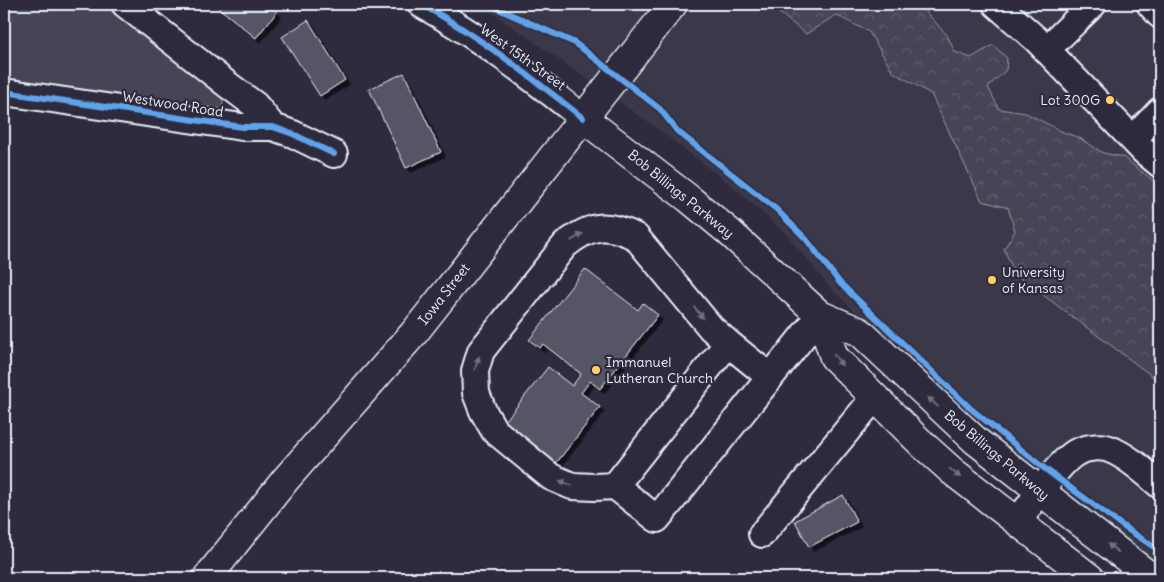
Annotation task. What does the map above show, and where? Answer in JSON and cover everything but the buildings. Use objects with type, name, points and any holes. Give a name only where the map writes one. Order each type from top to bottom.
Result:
[{"type":"main road","name":"Iowa Street","points":[[207,578],[286,479],[414,333],[672,4]]},
{"type":"main road","name":"Bob Billings Parkway","points":[[583,118],[728,231],[820,315],[860,332],[976,441],[1152,578]]},
{"type":"main road","name":"Bob Billings Parkway","points":[[820,315],[834,357],[874,398],[952,471],[1090,578]]},
{"type":"street","name":"Westwood Road","points":[[125,4],[255,105],[273,126]]},
{"type":"street","points":[[996,4],[1046,50],[1132,139],[1160,164]]},
{"type":"street","points":[[1046,50],[1093,4]]},
{"type":"street","points":[[1150,4],[1160,15]]},
{"type":"street","name":"West 15th Street","points":[[429,6],[504,56],[583,118]]},
{"type":"street","name":"Westwood Road","points":[[223,124],[231,109],[233,98],[228,85]]},
{"type":"street","name":"Westwood Road","points":[[4,92],[242,127],[273,126],[334,154]]},
{"type":"street","points":[[1132,139],[1160,112]]},
{"type":"street","points":[[770,377],[711,328],[636,237],[622,230],[607,226],[591,229],[576,236],[565,245],[481,351],[475,371],[476,393],[483,411],[494,430],[550,477],[572,486],[614,486],[656,520],[820,315]]},
{"type":"street","points":[[614,486],[728,343]]},
{"type":"street","points":[[762,534],[874,398]]},
{"type":"street","points":[[1018,522],[1061,467],[1076,453],[1088,448],[1101,447],[1113,450],[1128,459],[1160,485]]},
{"type":"shaded area","name":"University of Kansas","points":[[477,4],[1160,4],[1160,571],[980,430],[831,289],[787,235],[733,187],[655,127]]},
{"type":"green space","points":[[10,4],[114,4],[224,94],[222,109],[219,113],[4,82],[4,11]]},
{"type":"green space","points":[[768,4],[927,4],[926,12],[947,35],[955,52],[971,58],[993,45],[1007,58],[1006,70],[988,87],[999,109],[1026,113],[1065,133],[1078,137],[1103,153],[1123,157],[1160,186],[1160,382],[1015,274],[1004,249],[1015,231],[1008,208],[982,201],[931,94],[893,72],[869,32],[836,15],[806,34]]},
{"type":"cycle path","points":[[421,4],[484,43],[583,118]]},
{"type":"cycle path","points":[[487,4],[575,43],[660,109],[677,131],[776,209],[806,239],[840,283],[970,408],[1040,465],[1160,551]]},
{"type":"cycle path","points":[[4,92],[242,127],[273,127],[293,134],[334,154]]},
{"type":"place","name":"Lot 300G","points":[[1110,100]]},
{"type":"place","name":"University of Kansas","points":[[992,280]]},
{"type":"place","name":"Immanuel Lutheran Church","points":[[596,370]]}]
